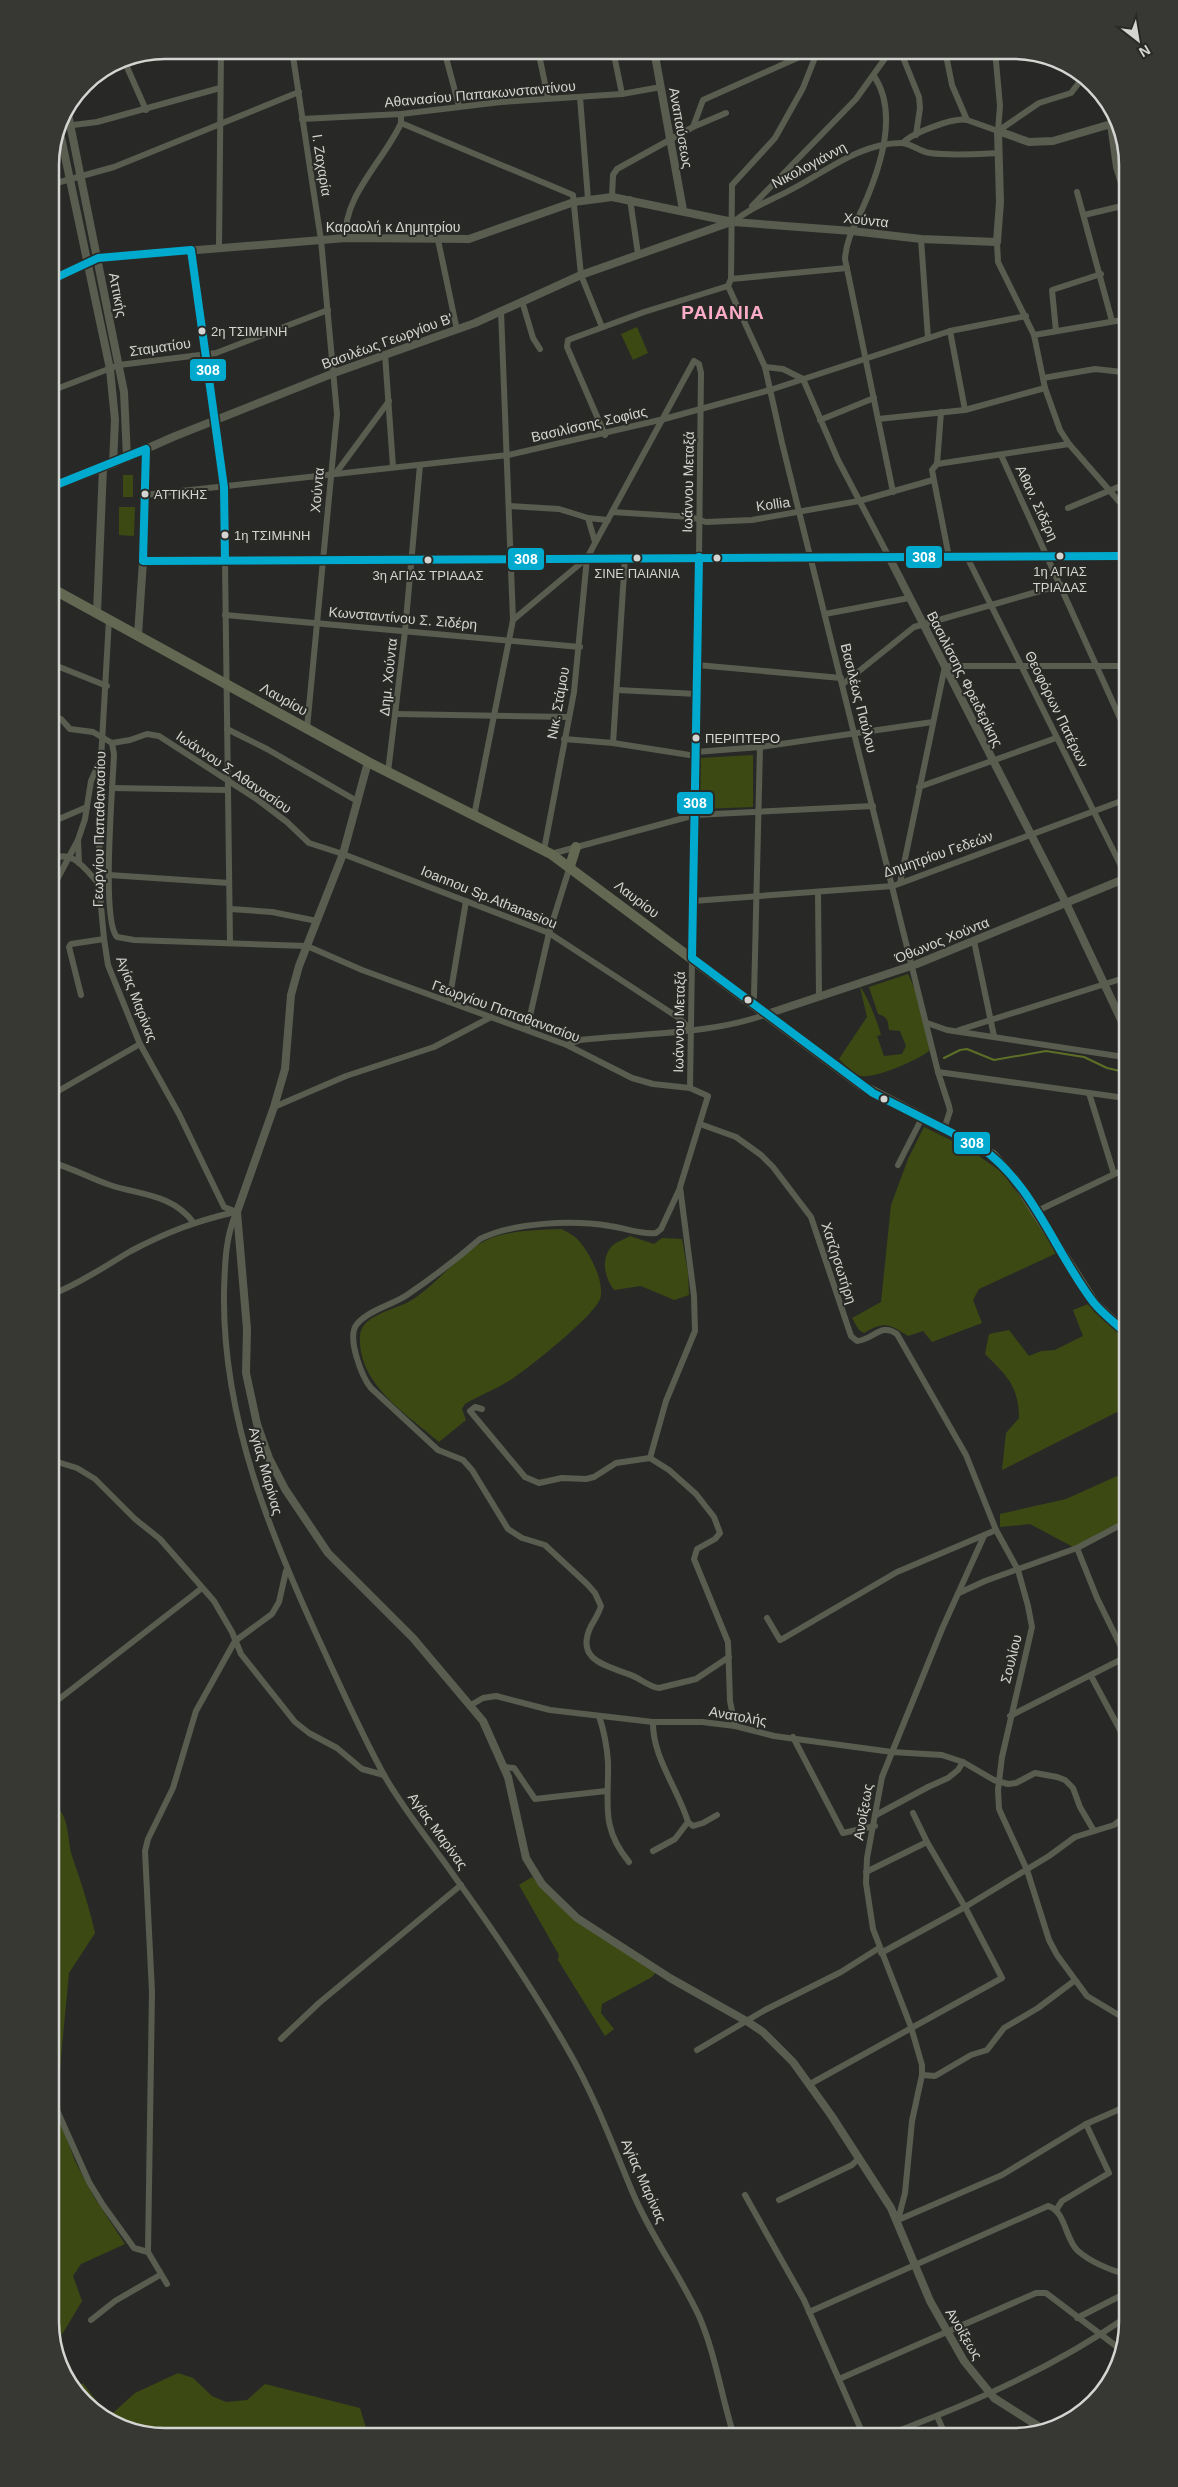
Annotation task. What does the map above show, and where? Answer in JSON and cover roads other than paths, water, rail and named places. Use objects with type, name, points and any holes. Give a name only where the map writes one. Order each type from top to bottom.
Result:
[{"type":"main road","name":"Λαυρίου","points":[[59,592],[368,762],[548,852],[570,866],[861,1086],[980,1147],[1000,1161],[1096,1304],[1119,1326]]},
{"type":"main road","points":[[570,866],[576,847]]},
{"type":"street","points":[[219,247],[221,59]]},
{"type":"street","name":"Ι. Ζαχαρία","points":[[294,59],[321,240],[334,373]]},
{"type":"street","points":[[446,59],[459,106]]},
{"type":"street","points":[[540,59],[548,98]]},
{"type":"street","points":[[615,59],[622,94]]},
{"type":"street","name":"Αναπαύσεως","points":[[656,59],[683,210]]},
{"type":"street","points":[[693,127],[703,100],[795,59]]},
{"type":"street","points":[[605,435],[567,347],[568,340],[728,286],[730,279],[732,186],[775,138],[803,88],[814,59]]},
{"type":"street","points":[[750,208],[826,130],[874,76],[885,59]]},
{"type":"street","points":[[903,59],[918,97],[920,108],[916,134]]},
{"type":"street","points":[[947,59],[952,85],[967,120]]},
{"type":"street","points":[[995,59],[1000,106],[998,131],[1000,202],[997,242],[998,262],[1034,335],[1045,388],[1060,430],[1068,444],[1119,501]]},
{"type":"street","points":[[126,66],[146,110]]},
{"type":"street","points":[[874,76],[882,97],[885,122],[884,144],[871,186],[845,250],[847,268],[893,492]]},
{"type":"street","points":[[998,131],[1039,103],[1071,93],[1079,82]]},
{"type":"street","name":"Αθανασίου Παπακωνσταντίνου","points":[[302,119],[401,114],[459,106],[622,94],[661,87]]},
{"type":"street","points":[[66,126],[97,122],[146,110],[220,88]]},
{"type":"street","points":[[59,183],[114,167],[299,92]]},
{"type":"street","points":[[580,97],[588,198]]},
{"type":"street","points":[[612,197],[615,171],[693,127],[726,113]]},
{"type":"street","points":[[346,238],[346,218],[367,178],[391,144],[401,123],[401,114]]},
{"type":"street","points":[[903,143],[916,134],[961,118],[1029,142],[1053,141],[1110,123]]},
{"type":"street","name":"Αττικής","points":[[69,120],[124,392],[127,458]]},
{"type":"street","points":[[401,123],[458,149],[570,192],[574,202],[581,275],[602,328]]},
{"type":"street","points":[[1115,135],[1119,173]]},
{"type":"street","name":"Αττικής","points":[[61,141],[110,369],[115,420],[113,464]]},
{"type":"street","name":"Νικολογιάννη","points":[[732,222],[750,208],[796,188],[859,152],[884,144],[903,143],[929,153],[999,153]]},
{"type":"street","points":[[1077,192],[1101,274],[1112,321]]},
{"type":"street","name":"Καραολή κ Δημητρίου","points":[[59,276],[98,258],[346,238],[469,239],[588,198],[612,197],[630,199],[732,222]]},
{"type":"street","points":[[630,199],[638,254]]},
{"type":"street","points":[[1084,214],[1119,207]]},
{"type":"street","name":"Χούντα","points":[[732,222],[852,231],[921,239],[997,242]]},
{"type":"street","name":"Βασιλέως Γεωργίου Β'","points":[[59,482],[103,468],[334,373],[457,330],[581,275],[732,222]]},
{"type":"street","points":[[921,239],[928,338]]},
{"type":"street","points":[[438,240],[457,330]]},
{"type":"street","points":[[190,250],[224,487],[224,615],[230,943]]},
{"type":"street","points":[[730,279],[847,268]]},
{"type":"street","points":[[1056,331],[1051,293],[1053,288],[1101,274]]},
{"type":"street","name":"Βασιλέως Παύλου","points":[[728,286],[765,366],[799,513],[938,1072],[950,1111],[944,1129]]},
{"type":"street","points":[[522,301],[533,338],[540,350]]},
{"type":"street","name":"Σταματίου","points":[[59,388],[119,365],[206,354],[233,348],[328,310]]},
{"type":"street","points":[[474,816],[512,620],[512,558],[501,311]]},
{"type":"street","name":"Βασιλίσσης Σοφίας","points":[[145,495],[508,455],[605,435],[702,409],[770,390],[950,331],[1026,316]]},
{"type":"street","points":[[1034,335],[1119,320]]},
{"type":"street","points":[[950,331],[965,410]]},
{"type":"street","points":[[385,354],[393,468]]},
{"type":"street","name":"Ιωάννου Μεταξά","points":[[664,419],[694,361],[699,364],[702,373],[702,409],[690,1088]]},
{"type":"street","points":[[765,366],[783,369],[803,379]]},
{"type":"street","points":[[1043,378],[1095,370],[1119,372]]},
{"type":"street","name":"Χούντα","points":[[306,728],[334,474],[337,414],[334,373]]},
{"type":"street","name":"Βασιλίσσης Φρειδερίκης","points":[[803,379],[820,420],[859,501],[1066,902],[1119,1016]]},
{"type":"street","points":[[878,419],[965,410],[1045,388]]},
{"type":"street","points":[[820,420],[874,398]]},
{"type":"street","points":[[334,474],[389,401]]},
{"type":"street","points":[[941,412],[937,464],[933,468],[933,480],[949,557]]},
{"type":"street","points":[[512,620],[587,558],[664,419]]},
{"type":"street","points":[[937,464],[1068,444]]},
{"type":"street","points":[[138,635],[143,561],[146,449]]},
{"type":"street","name":"Αθαν. Σιδέρη","points":[[1001,455],[1119,717]]},
{"type":"street","name":"Δημ. Χούντα","points":[[388,772],[405,631],[420,465]]},
{"type":"street","points":[[97,613],[103,468]]},
{"type":"street","name":"Kollia","points":[[612,512],[665,514],[706,522],[743,520],[799,513],[859,501],[933,480]]},
{"type":"street","points":[[1068,508],[1119,486]]},
{"type":"street","points":[[509,506],[559,509],[588,518],[608,520]]},
{"type":"street","points":[[588,518],[596,542]]},
{"type":"street","points":[[143,561],[1119,556]]},
{"type":"street","name":"Θεοφόρων Πατέρων","points":[[967,557],[1119,862]]},
{"type":"street","name":"Νικ. Στάμου","points":[[548,852],[564,738],[580,647],[587,558]]},
{"type":"street","points":[[613,743],[625,558]]},
{"type":"street","points":[[697,665],[842,681],[914,627],[1061,585]]},
{"type":"street","points":[[825,614],[909,598]]},
{"type":"street","name":"Κωνσταντίνου Σ. Σιδέρη","points":[[224,615],[580,647]]},
{"type":"street","name":"Αγίας Μαρίνας","points":[[110,619],[102,758],[99,884],[108,965],[140,1044],[179,1114],[224,1207],[237,1212]]},
{"type":"street","points":[[900,883],[945,666],[1119,666]]},
{"type":"street","points":[[59,667],[107,686]]},
{"type":"street","points":[[617,690],[697,694]]},
{"type":"street","points":[[396,714],[569,717]]},
{"type":"street","points":[[59,718],[70,728],[93,732],[112,743]]},
{"type":"street","points":[[564,738],[696,754],[760,747],[933,722]]},
{"type":"street","points":[[227,729],[267,749],[357,801]]},
{"type":"street","name":"Ιωάννου Σ Αθανασίου","points":[[112,743],[130,740],[146,734],[154,735],[227,779],[287,822],[309,843],[343,854]]},
{"type":"street","points":[[919,787],[1056,738]]},
{"type":"street","name":"Γεωργίου Παπαθανασίου","points":[[112,743],[114,754],[109,875],[112,931],[117,937],[134,940],[307,946],[362,970],[567,1045],[644,1082],[690,1088]]},
{"type":"street","points":[[750,1002],[754,997],[760,747]]},
{"type":"street","points":[[79,863],[78,840],[94,772],[102,758]]},
{"type":"street","name":"Αγίας Μαρίνας","points":[[368,762],[343,854],[307,946],[291,995],[285,1068],[274,1107],[237,1212],[228,1231],[224,1321],[233,1400],[264,1511],[286,1570],[384,1775],[403,1805],[461,1885],[556,2029],[600,2112],[632,2193],[700,2318],[731,2428]]},
{"type":"street","points":[[112,788],[227,790]]},
{"type":"street","name":"Δημητρίου Γεδεών","points":[[693,901],[893,886],[1119,802]]},
{"type":"street","points":[[548,852],[576,847],[694,814],[873,806]]},
{"type":"street","points":[[59,819],[86,807]]},
{"type":"street","points":[[59,875],[78,840]]},
{"type":"street","name":"Ioannou Sp.Athanasiou","points":[[343,854],[549,933],[679,1018],[691,1030]]},
{"type":"street","points":[[59,855],[68,856],[79,863],[99,884]]},
{"type":"street","points":[[527,1030],[549,933],[570,866]]},
{"type":"street","points":[[109,875],[229,883]]},
{"type":"street","name":"Όθωνος Χούντα","points":[[767,1014],[912,966],[1119,881]]},
{"type":"street","points":[[818,892],[819,996]]},
{"type":"street","points":[[449,1002],[466,901]]},
{"type":"street","points":[[230,909],[272,912],[317,922]]},
{"type":"street","points":[[82,995],[69,947],[71,944],[104,939]]},
{"type":"street","points":[[974,941],[994,1036]]},
{"type":"street","points":[[958,1031],[1119,980]]},
{"type":"street","points":[[567,1045],[580,1040],[691,1030],[752,1020],[767,1014]]},
{"type":"street","points":[[274,1107],[346,1076],[434,1047],[491,1017]]},
{"type":"street","points":[[927,1023],[958,1031],[1119,1056]]},
{"type":"street","points":[[59,1091],[140,1044]]},
{"type":"street","points":[[938,1072],[1119,1097]]},
{"type":"street","points":[[690,1088],[708,1096],[680,1187],[661,1229],[656,1233],[610,1225],[575,1224],[535,1226],[492,1233],[480,1239],[407,1295],[366,1317],[357,1324],[353,1336],[358,1362],[371,1388],[438,1450],[463,1460],[472,1470],[508,1529],[522,1538],[545,1545],[595,1593],[601,1606],[588,1636],[588,1653],[594,1661],[633,1675],[654,1688],[659,1688],[696,1679],[729,1657]]},
{"type":"street","points":[[1088,1093],[1114,1174]]},
{"type":"street","points":[[898,1165],[922,1118]]},
{"type":"street","name":"Χατζησωτήρη","points":[[700,1124],[736,1137],[761,1156],[773,1167],[811,1217],[846,1326],[851,1336],[857,1341]]},
{"type":"street","points":[[59,1165],[110,1185],[164,1199],[188,1216],[193,1222]]},
{"type":"street","points":[[1035,1212],[1119,1172]]},
{"type":"street","points":[[650,1458],[668,1394],[695,1331],[694,1296],[680,1187]]},
{"type":"street","points":[[59,1292],[131,1251],[193,1222],[237,1212]]},
{"type":"street","name":"Ανοίξεως","points":[[237,1212],[247,1328],[247,1380],[257,1424],[278,1476],[303,1519],[328,1553],[413,1638],[471,1705],[490,1732],[504,1767],[526,1858],[534,1874],[549,1893],[576,1918],[639,1958],[748,2022],[775,2043],[810,2084],[892,2208],[930,2302],[964,2361],[989,2394],[1002,2405],[1037,2425]]},
{"type":"street","name":"Σουλίου","points":[[857,1341],[865,1340],[884,1329],[891,1330],[897,1334],[966,1454],[996,1530],[1018,1570],[1032,1627],[1010,1716],[998,1782],[1000,1809],[1027,1870],[1050,1944],[1074,1981],[1087,1996],[1119,2015]]},
{"type":"street","points":[[482,1409],[475,1407],[470,1411],[525,1477],[534,1483],[545,1483],[562,1478],[589,1479],[616,1463],[650,1458],[675,1475],[696,1494],[719,1525],[720,1535],[697,1549],[694,1559],[726,1635],[729,1657],[730,1701],[734,1726]]},
{"type":"street","points":[[59,1463],[77,1468],[95,1479],[135,1519],[160,1539],[214,1601],[247,1663],[295,1722],[309,1733],[337,1748],[362,1769],[384,1775]]},
{"type":"street","points":[[959,1593],[985,1581],[1077,1548],[1119,1526]]},
{"type":"street","points":[[767,1618],[780,1640],[897,1572],[948,1548],[996,1530]]},
{"type":"street","name":"Ανοίξεως","points":[[898,2220],[905,2193],[913,2115],[922,2075],[920,2053],[880,1950],[870,1917],[866,1872],[868,1852],[875,1826],[880,1783],[984,1536]]},
{"type":"street","points":[[1077,1548],[1097,1598],[1119,1643]]},
{"type":"street","points":[[167,2284],[148,2252],[152,1992],[145,1851],[148,1839],[173,1788],[196,1710],[235,1641],[272,1614],[279,1602],[286,1570]]},
{"type":"street","points":[[59,1699],[202,1588]]},
{"type":"street","points":[[1010,1716],[1119,1661]]},
{"type":"street","points":[[1091,1676],[1119,1728]]},
{"type":"street","name":"Ανατολής","points":[[471,1705],[483,1698],[496,1696],[550,1710],[653,1722],[702,1722],[734,1726],[793,1738],[892,1752],[942,1755],[963,1762],[998,1782]]},
{"type":"street","points":[[599,1716],[607,1754],[606,1810],[610,1829],[621,1853],[629,1862]]},
{"type":"street","points":[[653,1722],[652,1732],[688,1822],[694,1826],[703,1824],[717,1815]]},
{"type":"street","points":[[793,1738],[844,1833],[875,1826]]},
{"type":"street","points":[[876,1815],[948,1778],[958,1770],[963,1762]]},
{"type":"street","points":[[504,1767],[514,1768],[535,1799],[606,1791]]},
{"type":"street","points":[[998,1782],[1012,1784],[1035,1773],[1063,1779],[1075,1791],[1080,1807],[1094,1831]]},
{"type":"street","points":[[810,2084],[1002,1978],[913,1813]]},
{"type":"street","points":[[697,2050],[748,2022],[765,2010],[965,1907],[1027,1870],[1075,1838],[1114,1825],[1119,1821]]},
{"type":"street","points":[[652,1851],[674,1839],[688,1822]]},
{"type":"street","points":[[866,1872],[928,1842]]},
{"type":"street","points":[[281,2039],[318,2003],[461,1885]]},
{"type":"street","points":[[922,2075],[937,2075],[971,2055],[988,2050],[1004,2028],[1038,2008],[1074,1981]]},
{"type":"street","points":[[898,2220],[1002,2175],[1086,2124],[1119,2110]]},
{"type":"street","points":[[59,2113],[85,2174],[103,2205],[134,2248],[148,2252]]},
{"type":"street","points":[[1056,2210],[1062,2201],[1109,2173],[1086,2124]]},
{"type":"street","points":[[780,2200],[852,2165],[859,2158]]},
{"type":"street","points":[[745,2196],[809,2312],[860,2428]]},
{"type":"street","points":[[809,2312],[1048,2206],[1056,2210],[1076,2250],[1103,2267],[1119,2272]]},
{"type":"street","points":[[90,2320],[115,2301],[160,2275]]},
{"type":"street","points":[[840,2379],[1036,2293],[1046,2293],[1099,2336],[1116,2347]]},
{"type":"street","points":[[1077,2318],[1119,2297]]},
{"type":"street","points":[[906,2428],[980,2396],[989,2394],[1099,2336],[1119,2322]]},
{"type":"street","points":[[937,2416],[942,2428]]},
{"type":"waterway","points":[[944,1058],[960,1050],[967,1049],[994,1060],[1046,1051],[1084,1057],[1107,1068],[1119,1071]]},
{"type":"place","name":"2η ΤΣΙΜΗΝΗ","points":[[202,331]]},
{"type":"place","name":"ΑΤΤΙΚΗΣ","points":[[145,494]]},
{"type":"place","name":"1η ΤΣΙΜΗΝΗ","points":[[225,535]]},
{"type":"place","name":"1η ΑΓΙΑΣ ΤΡΙΑΔΑΣ","points":[[1060,556]]},
{"type":"place","name":"ΣΙΝΕ ΠΑΙΑΝΙΑ","points":[[637,558]]},
{"type":"place","name":"3η ΑΓΙΑΣ ΤΡΙΑΔΑΣ","points":[[428,560]]},
{"type":"place","name":"ΠΕΡΙΠΤΕΡΟ","points":[[696,738]]},
{"type":"district","name":"PAIANIA","points":[[723,312]]}]
